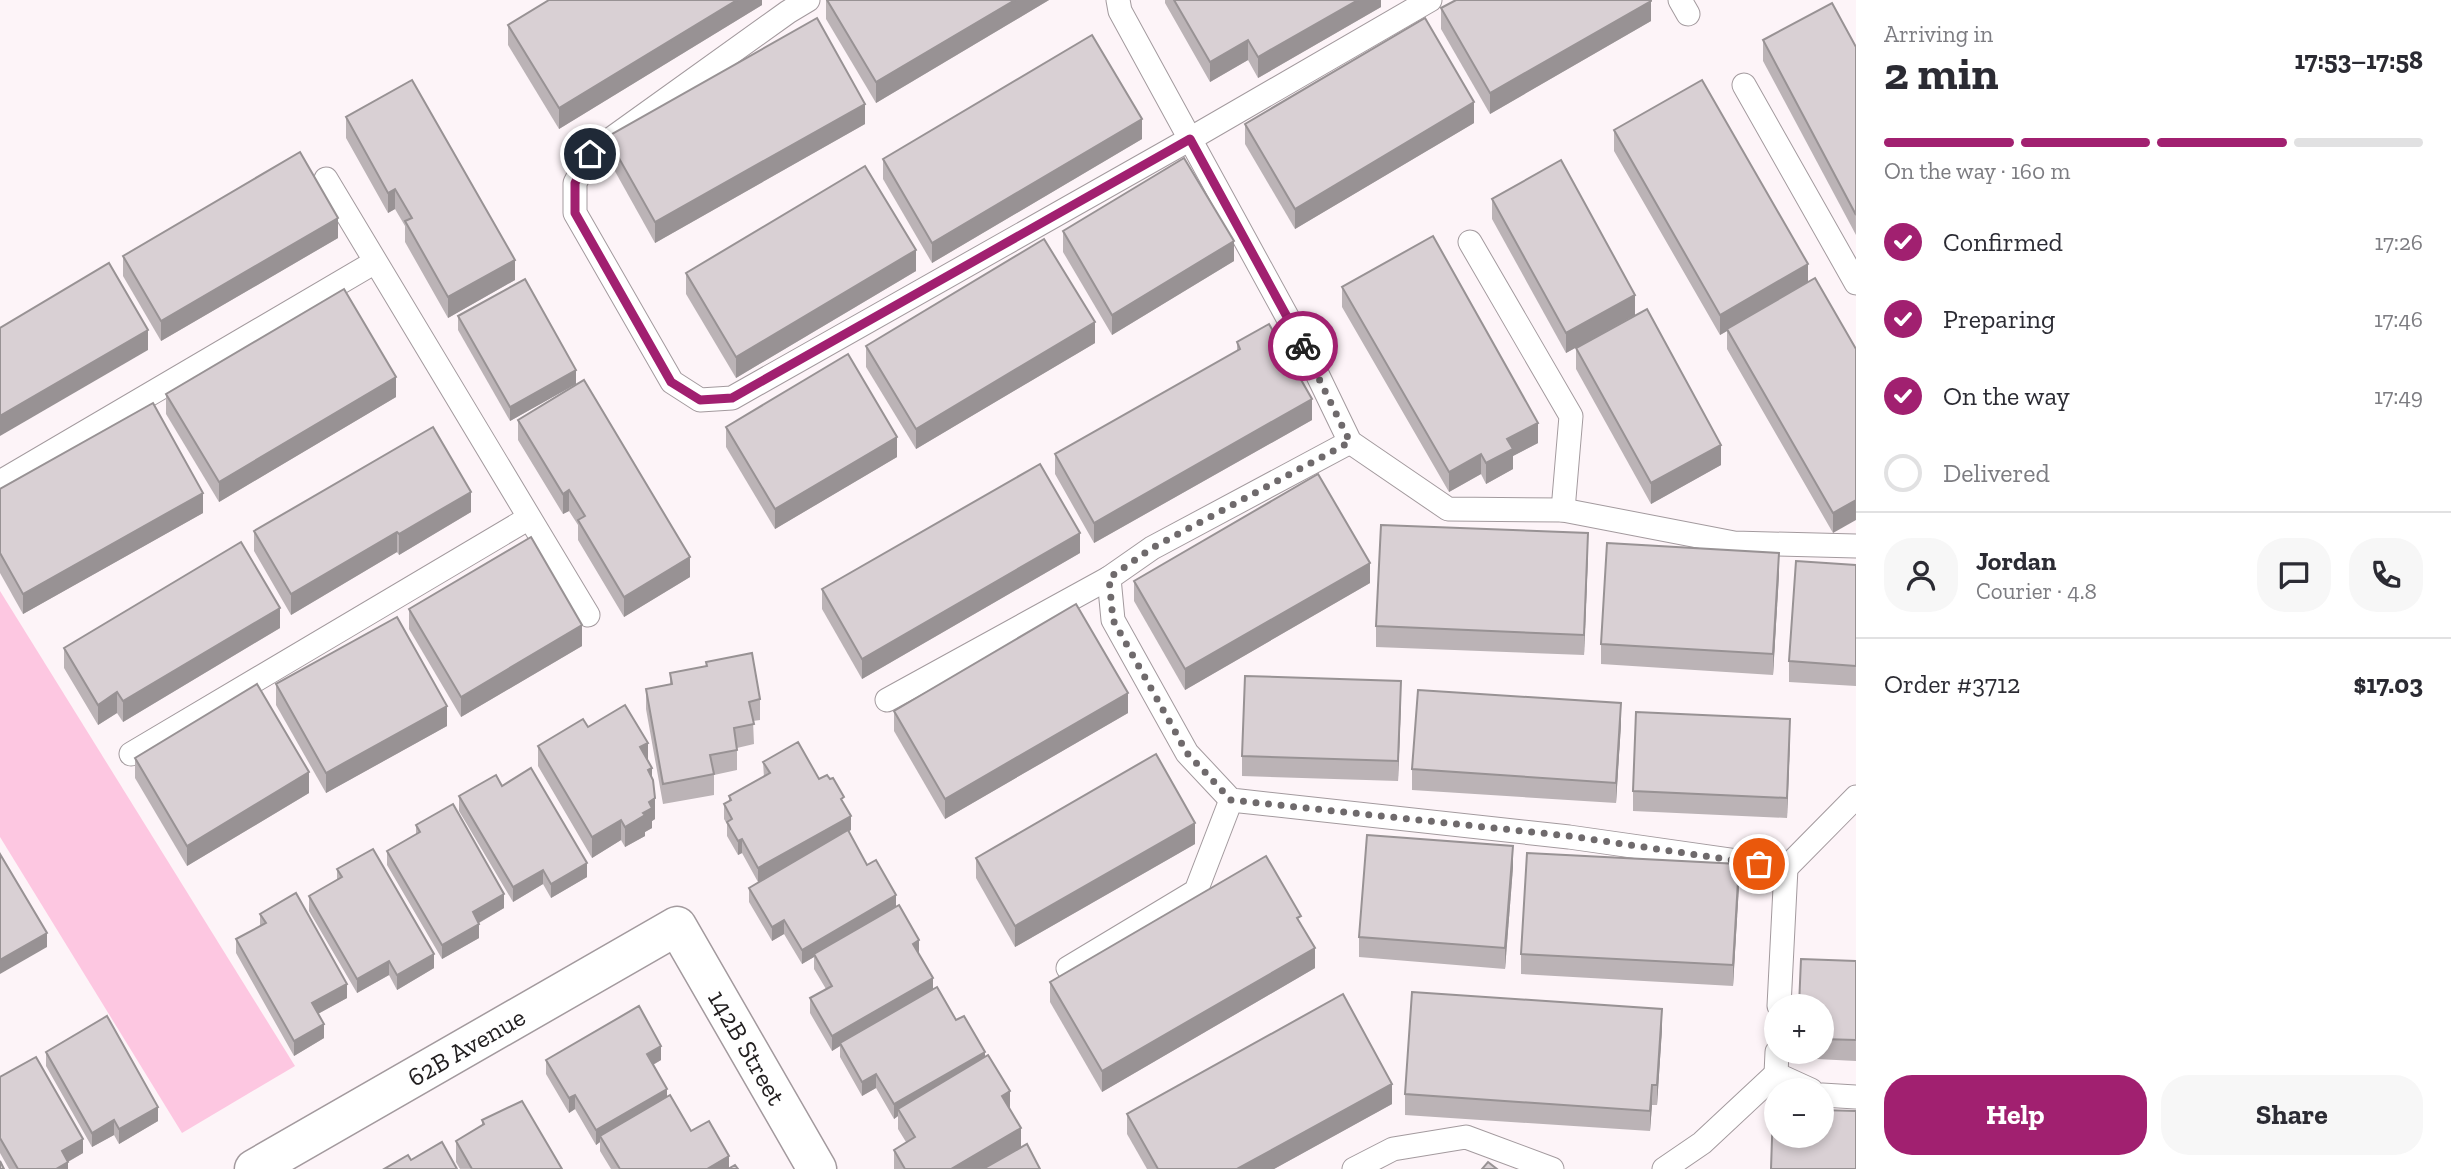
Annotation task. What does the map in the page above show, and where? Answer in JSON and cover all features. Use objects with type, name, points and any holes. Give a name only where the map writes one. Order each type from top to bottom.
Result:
[{"type":"street","name":"62B Avenue","points":[[254,1169],[677,926]]},
{"type":"street","name":"142B Street","points":[[677,926],[817,1169]]},
{"type":"lane","points":[[808,0],[590,154],[575,183],[575,213],[671,382],[700,400],[732,398],[1430,0]]},
{"type":"lane","points":[[1118,0],[1119,11],[1307,353],[1350,442],[1448,509],[1563,510],[1734,543],[1856,546]]},
{"type":"lane","points":[[1744,85],[1856,283]]},
{"type":"lane","points":[[326,179],[588,615]]},
{"type":"lane","points":[[1470,242],[1571,416],[1563,510]]},
{"type":"lane","points":[[0,482],[375,262]]},
{"type":"lane","points":[[887,700],[1109,578],[1152,548],[1350,442]]},
{"type":"lane","points":[[131,754],[529,518]]},
{"type":"lane","points":[[1109,578],[1113,620],[1187,753],[1231,800],[1569,836],[1786,868]]},
{"type":"lane","points":[[1780,994],[1786,868],[1856,797]]},
{"type":"lane","points":[[1068,968],[1196,891],[1231,800]]},
{"type":"lane","points":[[1664,1169],[1702,1143],[1776,1064]]},
{"type":"lane","points":[[1778,1064],[1796,1078]]},
{"type":"lane","points":[[1834,1096],[1856,1097]]},
{"type":"lane","points":[[1354,1169],[1393,1149],[1466,1137],[1552,1169]]},
{"type":"shaded area","points":[[0,591],[295,1066],[182,1133],[0,837]]},
{"type":"building","points":[[549,0],[737,0],[559,108],[508,25]]},
{"type":"building","points":[[827,0],[1015,0],[876,82]]},
{"type":"building","points":[[1174,0],[1358,0],[1258,57],[1248,40],[1210,62]]},
{"type":"building","points":[[1456,0],[1651,1],[1490,93],[1441,8]]},
{"type":"building","points":[[1832,3],[1856,47],[1856,215],[1763,40]]},
{"type":"building","points":[[817,18],[865,104],[655,222],[607,137]]},
{"type":"building","points":[[1425,18],[1474,102],[1295,209],[1245,124]]},
{"type":"building","points":[[1092,35],[1142,119],[932,243],[883,159]]},
{"type":"building","points":[[412,80],[515,260],[448,297],[405,221],[412,218],[395,189],[388,193],[346,117]]},
{"type":"building","points":[[1702,80],[1808,264],[1720,315],[1614,130]]},
{"type":"building","points":[[300,152],[338,218],[161,321],[123,256]]},
{"type":"building","points":[[1184,158],[1234,241],[1112,315],[1063,231]]},
{"type":"building","points":[[1561,160],[1635,295],[1566,333],[1492,199]]},
{"type":"building","points":[[865,166],[916,250],[736,357],[686,273]]},
{"type":"building","points":[[1433,236],[1538,423],[1507,439],[1513,449],[1486,463],[1481,454],[1449,472],[1342,287]]},
{"type":"building","points":[[1044,239],[1095,322],[916,429],[866,346]]},
{"type":"building","points":[[109,263],[148,330],[0,416],[0,328]]},
{"type":"building","points":[[1815,278],[1856,349],[1856,500],[1833,513],[1727,329]]},
{"type":"building","points":[[525,279],[576,370],[510,407],[458,316]]},
{"type":"building","points":[[344,289],[396,377],[219,482],[166,394]]},
{"type":"building","points":[[1647,309],[1721,445],[1651,483],[1576,348]]},
{"type":"building","points":[[1269,324],[1312,399],[1094,523],[1055,454],[1240,349],[1237,342]]},
{"type":"building","points":[[848,354],[897,437],[775,509],[726,427]]},
{"type":"building","points":[[584,380],[690,557],[624,597],[578,520],[585,516],[569,490],[563,494],[518,420]]},
{"type":"building","points":[[153,403],[203,493],[23,594],[0,553],[0,489]]},
{"type":"building","points":[[433,427],[471,492],[291,594],[254,531]]},
{"type":"building","points":[[1040,464],[1080,533],[862,659],[822,589]]},
{"type":"building","points":[[1318,474],[1370,563],[1185,669],[1134,581]]},
{"type":"building","points":[[1381,525],[1588,533],[1584,635],[1376,626]]},
{"type":"building","points":[[531,537],[582,625],[461,697],[409,609]]},
{"type":"building","points":[[241,542],[280,608],[123,701],[117,692],[98,705],[64,648]]},
{"type":"building","points":[[1607,543],[1779,553],[1773,654],[1601,644]]},
{"type":"building","points":[[1796,561],[1856,565],[1856,666],[1789,661]]},
{"type":"building","points":[[1076,604],[1128,693],[945,799],[894,711]]},
{"type":"building","points":[[397,617],[447,706],[326,773],[276,684]]},
{"type":"building","points":[[752,653],[760,699],[749,702],[754,724],[734,728],[737,750],[710,755],[714,774],[663,784],[646,689],[672,684],[670,673],[707,666],[706,662]]},
{"type":"building","points":[[1245,676],[1401,681],[1398,761],[1242,756]]},
{"type":"building","points":[[257,684],[309,772],[187,846],[135,758]]},
{"type":"building","points":[[1418,690],[1621,703],[1616,783],[1412,769]]},
{"type":"building","points":[[625,705],[648,743],[640,747],[652,768],[648,770],[653,780],[655,798],[649,802],[652,808],[643,813],[645,815],[625,827],[621,820],[592,837],[538,746],[583,719],[588,727]]},
{"type":"building","points":[[1636,712],[1790,719],[1787,798],[1633,791]]},
{"type":"building","points":[[798,742],[819,779],[827,775],[830,779],[833,778],[851,816],[758,868],[742,839],[738,841],[727,822],[732,819],[724,804],[731,800],[729,796],[770,773],[763,762]]},
{"type":"building","points":[[1156,754],[1195,823],[1015,926],[976,858]]},
{"type":"building","points":[[531,768],[587,863],[551,884],[543,870],[513,887],[459,796],[496,775],[502,786]]},
{"type":"building","points":[[453,804],[504,894],[473,912],[479,924],[442,945],[387,851],[420,832],[416,825]]},
{"type":"building","points":[[848,830],[867,865],[876,860],[896,895],[802,950],[784,920],[772,927],[749,888]]},
{"type":"building","points":[[1367,835],[1513,846],[1505,948],[1359,937]]},
{"type":"building","points":[[373,849],[434,954],[397,975],[389,961],[357,979],[309,896],[342,877],[337,869]]},
{"type":"building","points":[[1527,853],[1739,864],[1733,965],[1521,954]]},
{"type":"building","points":[[0,854],[47,933],[0,960]]},
{"type":"building","points":[[1266,856],[1301,916],[1297,918],[1315,948],[1102,1071],[1050,982]]},
{"type":"building","points":[[296,893],[347,984],[312,1003],[324,1024],[294,1041],[236,939],[266,923],[260,914]]},
{"type":"building","points":[[899,905],[919,940],[913,944],[933,978],[832,1036],[810,998],[832,986],[814,954]]},
{"type":"building","points":[[1801,959],[1856,961],[1856,1040],[1834,1039],[1834,994],[1800,994]]},
{"type":"building","points":[[937,987],[956,1020],[964,1016],[985,1052],[894,1104],[876,1074],[862,1082],[840,1043]]},
{"type":"building","points":[[1412,992],[1662,1009],[1657,1085],[1652,1085],[1650,1111],[1405,1094]]},
{"type":"building","points":[[1343,994],[1392,1084],[1237,1169],[1158,1169],[1127,1114]]},
{"type":"building","points":[[639,1006],[661,1046],[647,1054],[667,1089],[596,1130],[575,1095],[569,1098],[546,1060]]},
{"type":"building","points":[[107,1016],[158,1107],[119,1129],[114,1120],[92,1133],[46,1052]]},
{"type":"building","points":[[988,1055],[1010,1091],[1002,1096],[1021,1128],[951,1169],[905,1169],[894,1150],[915,1137],[898,1109]]},
{"type":"building","points":[[36,1057],[83,1139],[62,1151],[68,1162],[56,1169],[18,1169],[0,1138],[0,1077]]},
{"type":"building","points":[[670,1095],[691,1131],[709,1121],[729,1156],[707,1169],[620,1169],[600,1136]]},
{"type":"building","points":[[522,1101],[562,1169],[472,1169],[456,1141],[484,1124],[482,1120]]},
{"type":"building","points":[[1834,1110],[1856,1111],[1856,1169],[1771,1169],[1772,1148],[1834,1148]]},
{"type":"building","points":[[442,1142],[457,1169],[384,1169],[408,1155],[411,1160]]},
{"type":"building","points":[[1027,1144],[1040,1169],[983,1169]]},
{"type":"building","points":[[1488,1162],[1497,1169],[1482,1169]]},
{"type":"way so far","points":[[1303,346],[1350,442],[1152,548],[1109,578],[1113,620],[1187,753],[1231,800],[1569,836],[1759,864]]},
{"type":"route","points":[[590,154],[575,183],[575,213],[671,382],[700,400],[732,398],[1190,139],[1303,346]]}]
